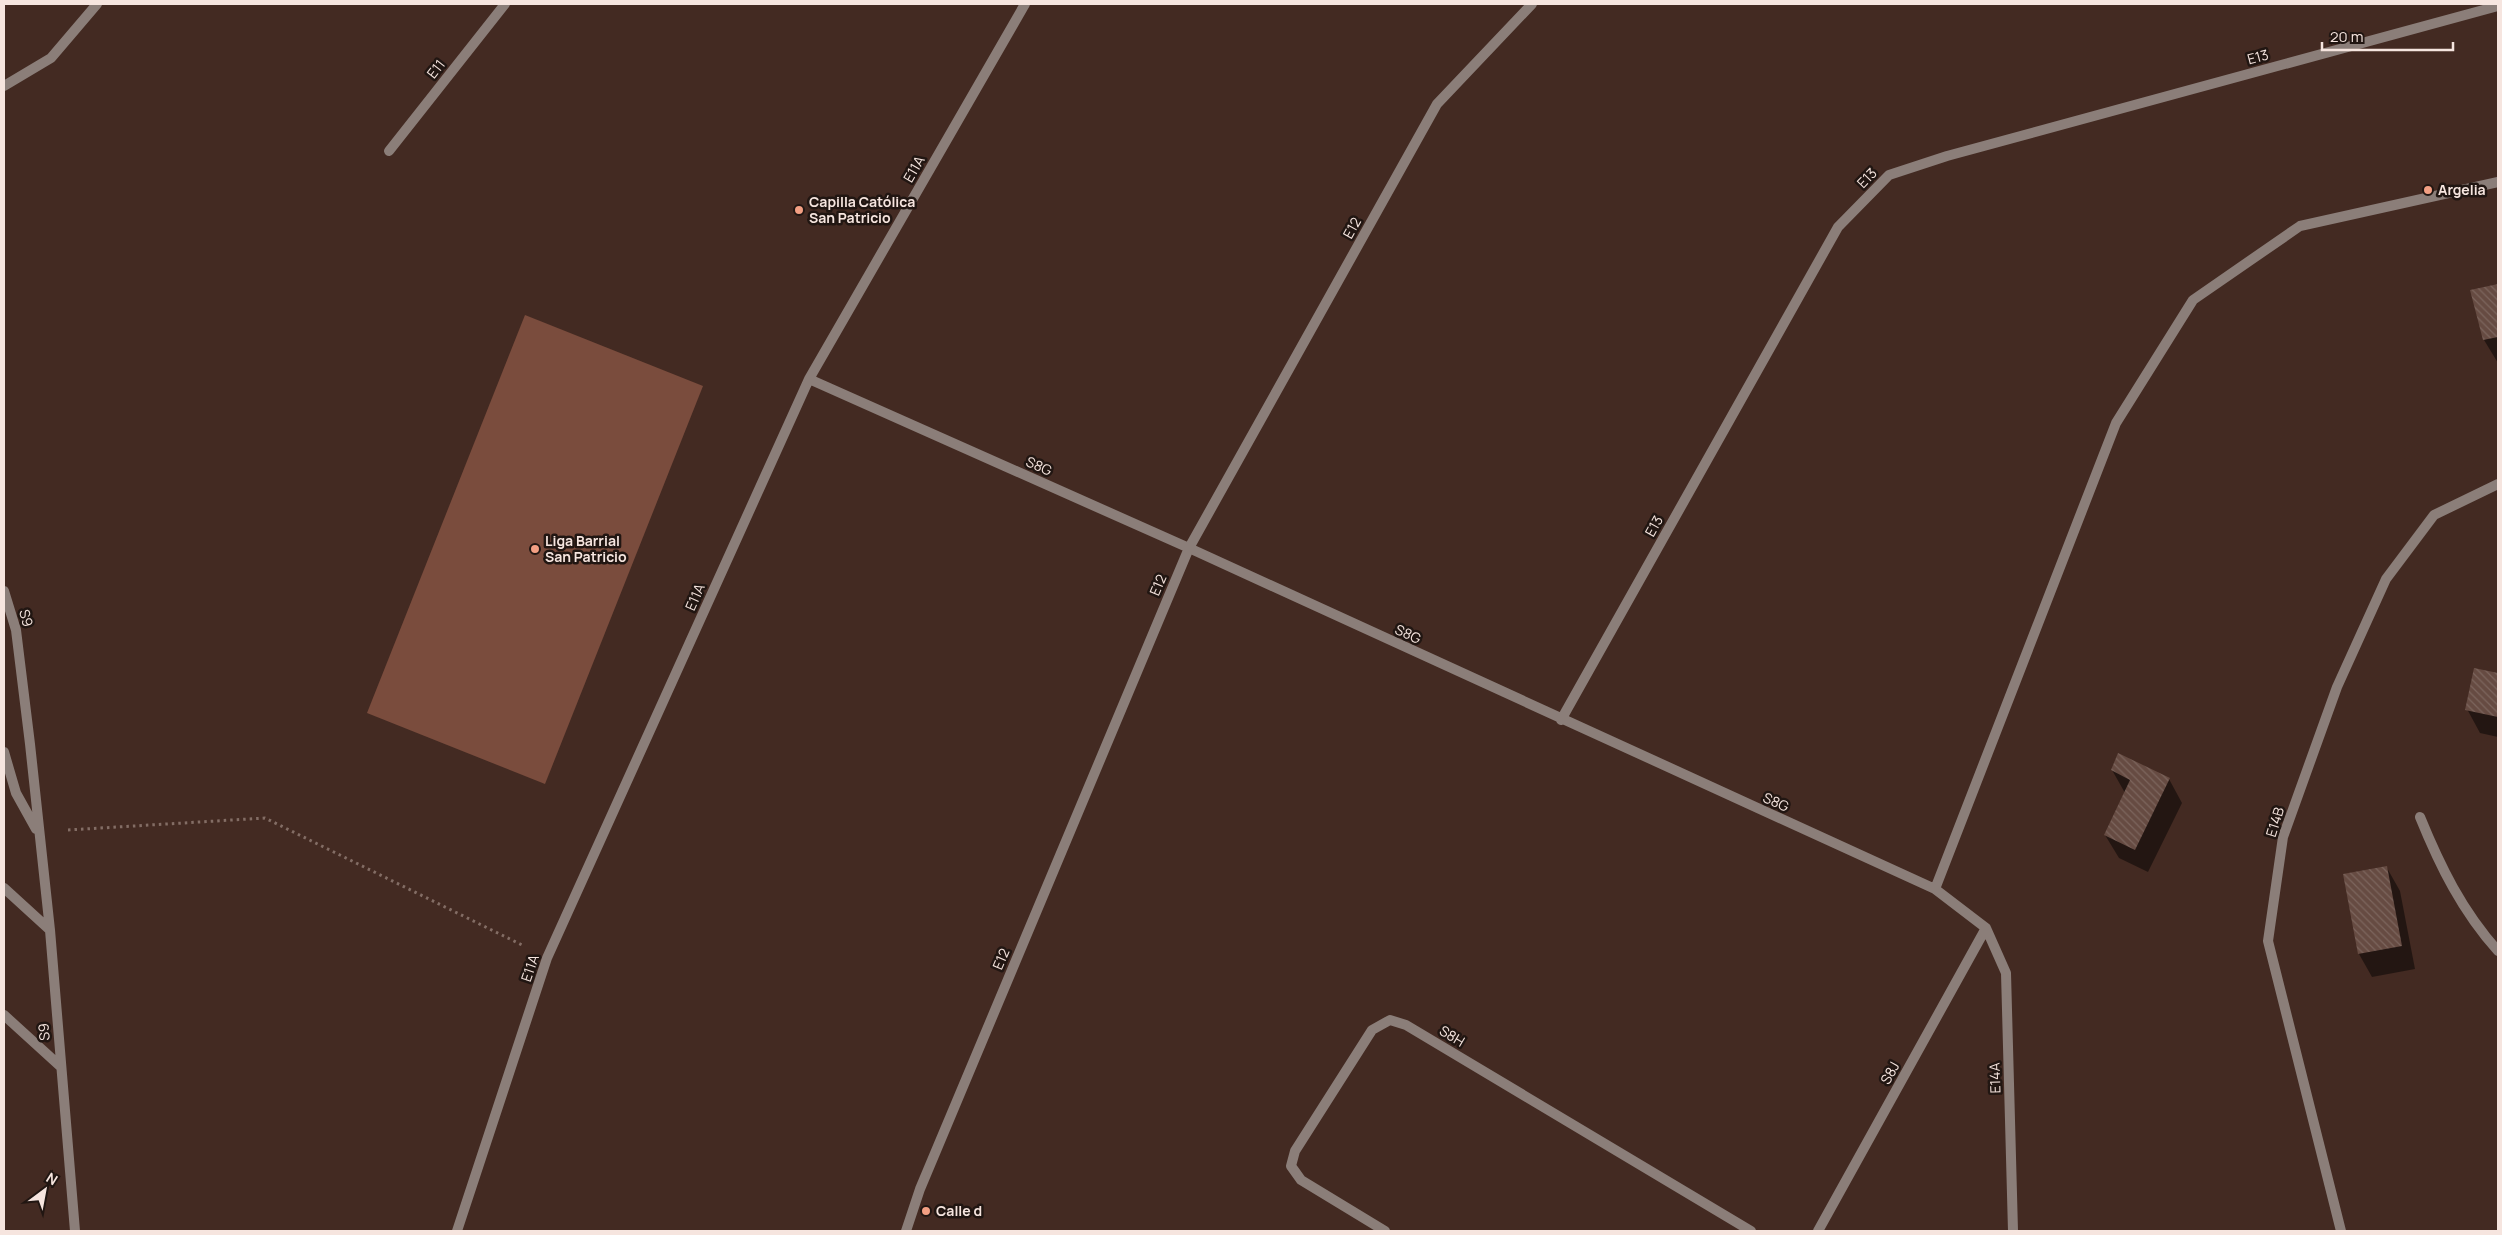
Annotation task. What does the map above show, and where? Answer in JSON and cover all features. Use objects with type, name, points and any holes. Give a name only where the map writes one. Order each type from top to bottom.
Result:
[{"type":"street","points":[[4,86],[51,58],[97,4]]},
{"type":"street","name":"E11","points":[[389,151],[505,4]]},
{"type":"street","name":"E11A","points":[[457,1231],[547,958],[809,379],[1025,4]]},
{"type":"street","name":"E12","points":[[906,1231],[920,1189],[1189,548],[1437,104],[1532,4]]},
{"type":"street","name":"E13","points":[[1561,720],[1838,227],[1889,175],[1947,156],[2498,6]]},
{"type":"street","points":[[1935,889],[2116,423],[2193,300],[2300,226],[2498,182]]},
{"type":"street","name":"S8G","points":[[809,379],[1189,548],[1561,720],[1935,889],[1986,928]]},
{"type":"street","name":"E14B","points":[[2340,1231],[2268,941],[2284,836],[2337,687],[2386,579],[2434,515],[2498,484]]},
{"type":"street","name":"S9","points":[[4,591],[16,630],[50,930],[75,1231]]},
{"type":"street","name":"S9","points":[[4,752],[16,794],[38,832]]},
{"type":"street","points":[[2420,817],[2440,867],[2482,934],[2498,951]]},
{"type":"street","points":[[4,888],[50,930]]},
{"type":"street","name":"S8J","points":[[1818,1231],[1986,928]]},
{"type":"street","name":"E14A","points":[[1986,928],[2006,973],[2014,1231]]},
{"type":"street","points":[[4,1015],[60,1066]]},
{"type":"street","name":"S8H","points":[[1385,1231],[1301,1180],[1291,1166],[1295,1151],[1372,1030],[1390,1020],[1406,1025],[1751,1231]]},
{"type":"path","points":[[38,832],[265,818],[547,958]]},
{"type":"shaded area","name":"Liga Barrial San Patricio","points":[[525,315],[703,386],[545,784],[367,713]]},
{"type":"building","points":[[2498,284],[2498,337],[2483,340],[2470,290]]},
{"type":"building","points":[[2474,668],[2498,673],[2498,717],[2465,710]]},
{"type":"building","points":[[2118,753],[2170,778],[2135,850],[2104,835],[2130,780],[2111,770]]},
{"type":"building","points":[[2387,866],[2402,946],[2358,954],[2343,874]]},
{"type":"place","name":"Argelia","points":[[2428,190]]},
{"type":"place","name":"Capilla Católica San Patricio","points":[[799,210]]},
{"type":"place","name":"Liga Barrial San Patricio","points":[[535,549]]},
{"type":"place","name":"Calle d","points":[[926,1211]]}]
